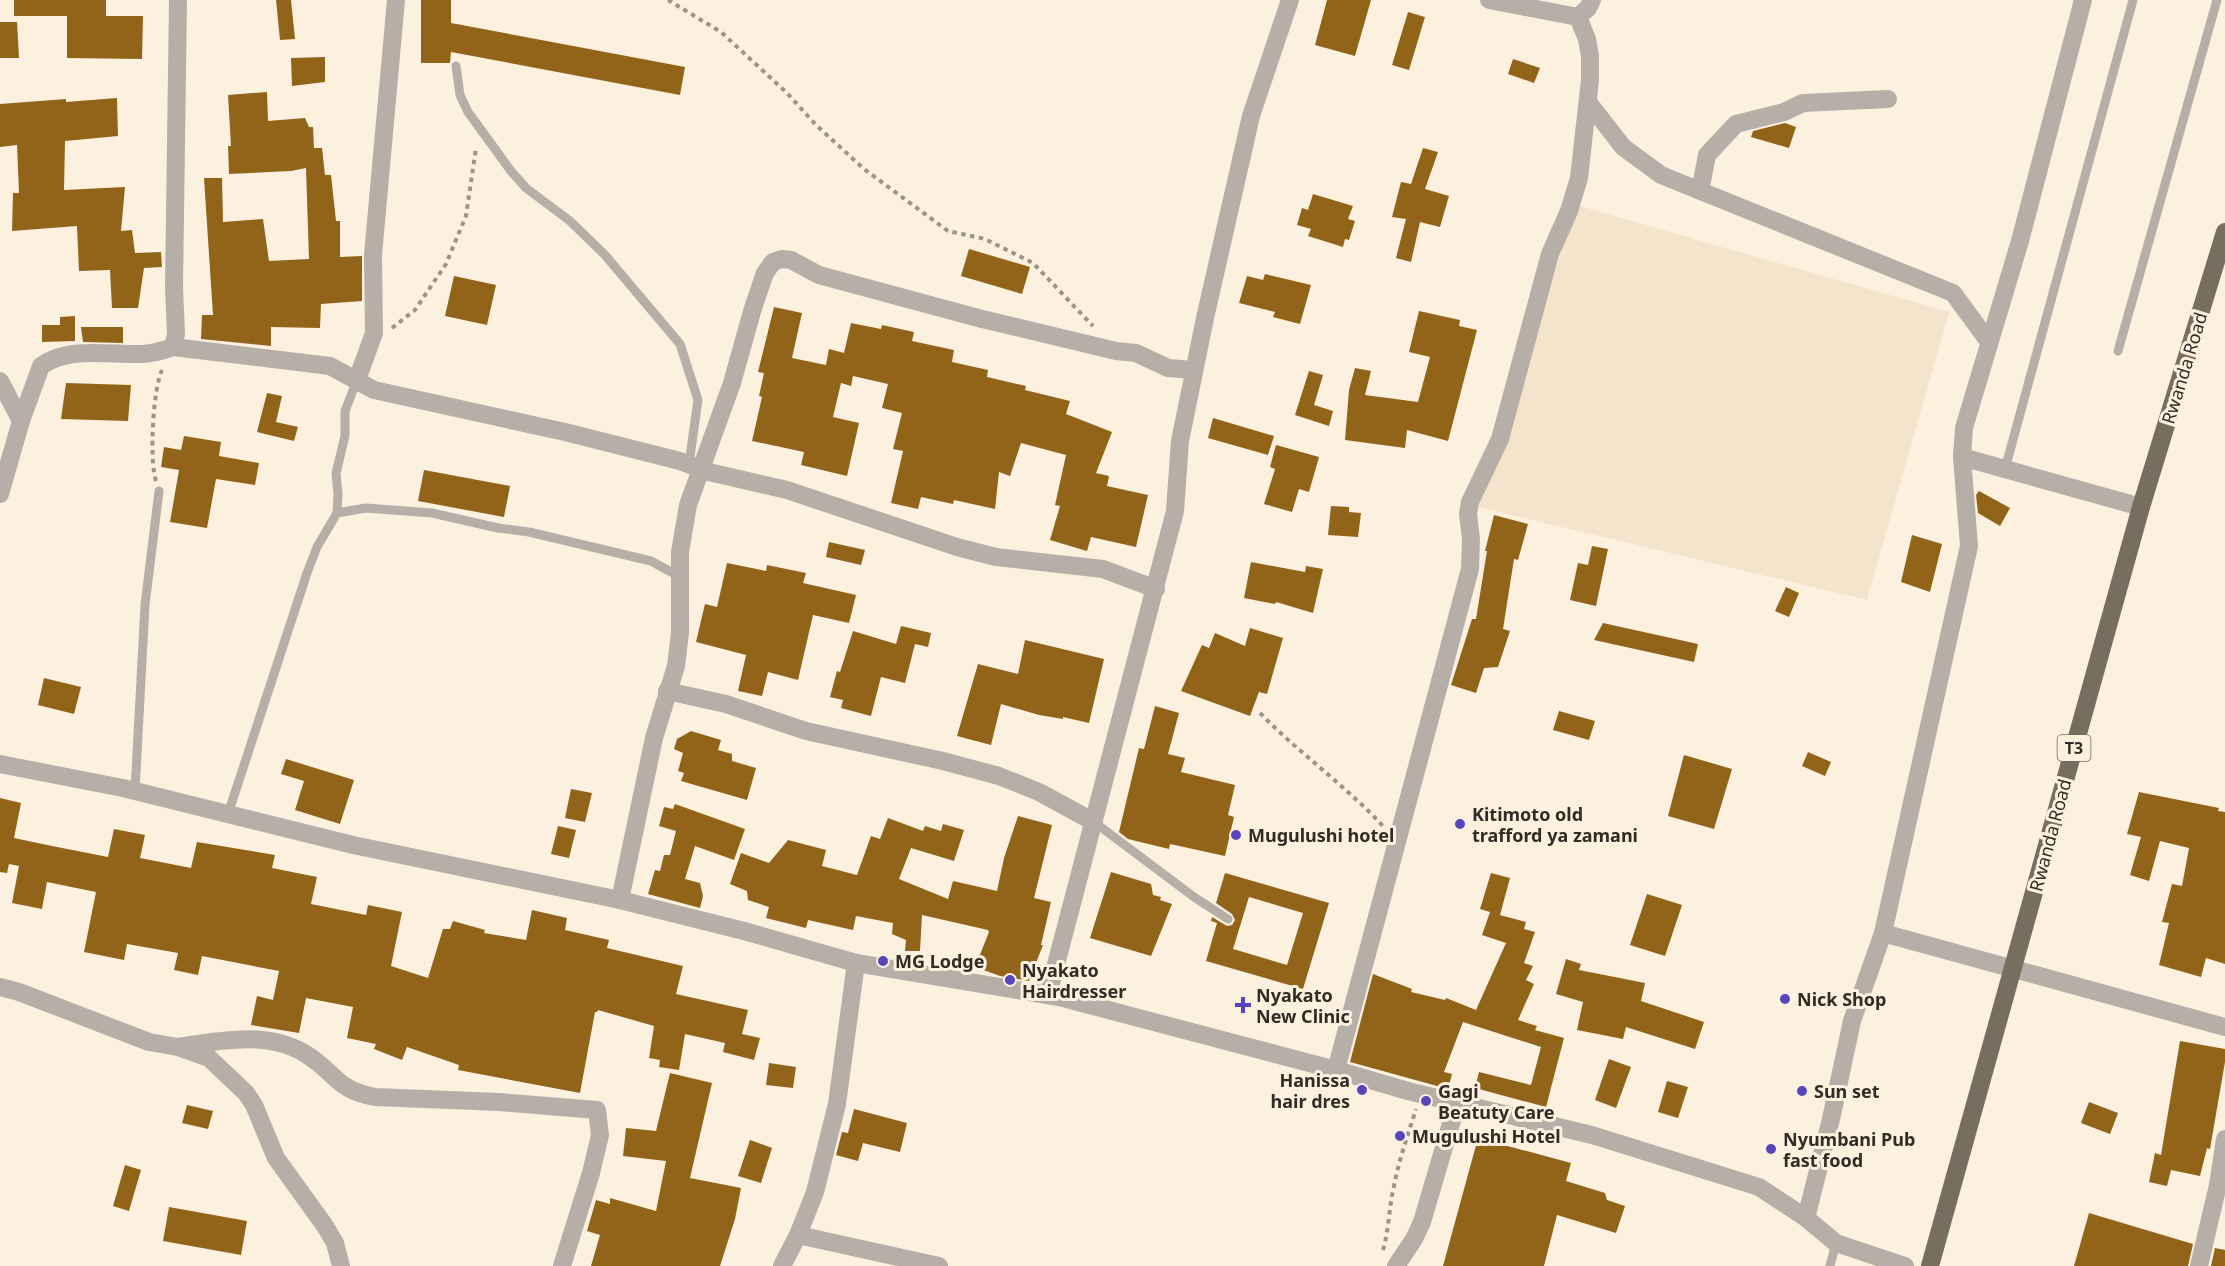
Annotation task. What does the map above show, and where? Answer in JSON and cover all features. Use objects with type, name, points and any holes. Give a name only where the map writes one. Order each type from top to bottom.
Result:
[{"type":"highway","name":"Rwanda Road","points":[[1930,1266],[2141,507],[2225,232]]},
{"type":"street","points":[[173,347],[176,334],[174,287],[178,0]]},
{"type":"street","points":[[357,380],[374,333],[373,255],[396,0]]},
{"type":"street","points":[[1048,995],[1175,511],[1180,441],[1204,318],[1251,116],[1290,0]]},
{"type":"street","points":[[1489,0],[1578,17]]},
{"type":"street","points":[[1578,17],[1588,8],[1592,0]]},
{"type":"street","points":[[1806,1218],[1831,1119],[1852,1021],[1883,933],[1969,546],[1962,457],[1964,428],[2020,241],[2083,0]]},
{"type":"street","points":[[1336,1070],[1470,569],[1471,539],[1468,514],[1470,502],[1500,439],[1550,254],[1576,192],[1588,102],[1590,56],[1587,39],[1578,17]]},
{"type":"street","points":[[1700,191],[1707,156],[1736,124],[1785,112],[1803,103],[1888,99]]},
{"type":"street","points":[[1588,102],[1623,147],[1661,175],[1953,293],[1989,342]]},
{"type":"street","points":[[620,900],[646,771],[676,666],[680,642],[680,552],[695,467],[732,383],[753,308],[765,273],[773,262],[782,259],[791,260],[819,275],[982,319],[1116,351],[1136,353],[1168,368],[1194,370]]},
{"type":"street","points":[[0,494],[21,422],[41,366],[61,356],[149,353],[173,347],[330,366],[374,390],[387,394],[565,432],[787,490],[957,547],[996,557],[1103,569],[1156,589]]},
{"type":"street","points":[[0,381],[21,422]]},
{"type":"street","points":[[1962,457],[2141,507]]},
{"type":"street","points":[[667,691],[726,704],[806,731],[943,761],[999,776],[1039,792],[1094,822]]},
{"type":"street","points":[[0,764],[135,791],[353,845],[620,900],[744,931],[856,963],[1048,995],[1420,1094],[1592,1135],[1759,1187],[1806,1218],[1836,1243],[1905,1266]]},
{"type":"street","points":[[1883,933],[2225,1027]]},
{"type":"street","points":[[782,1266],[798,1235],[815,1192],[837,1104],[856,963]]},
{"type":"street","points":[[0,987],[19,992],[149,1042],[178,1047],[209,1058],[246,1093],[254,1105],[276,1158],[326,1226],[335,1243],[341,1266]]},
{"type":"street","points":[[178,1047],[224,1039],[253,1039],[283,1044],[301,1050],[347,1088],[375,1097],[499,1102],[597,1110],[600,1135],[591,1173],[562,1266]]},
{"type":"street","points":[[1389,1262],[1414,1239],[1422,1222],[1457,1103]]},
{"type":"street","points":[[2199,1266],[2218,1185],[2225,1139]]},
{"type":"street","points":[[798,1235],[939,1266]]},
{"type":"lane","points":[[2005,469],[2133,0]]},
{"type":"lane","points":[[2118,351],[2217,0]]},
{"type":"lane","points":[[456,66],[460,95],[468,112],[526,188],[570,221],[605,255],[680,344],[698,400],[695,467]]},
{"type":"lane","points":[[228,814],[307,573],[317,547],[337,513],[336,473],[345,436],[345,411],[357,380]]},
{"type":"lane","points":[[135,791],[145,605],[159,491]]},
{"type":"lane","points":[[337,513],[366,508],[432,513],[498,528],[529,532],[651,561],[680,577]]},
{"type":"lane","points":[[1094,822],[1228,919]]},
{"type":"lane","points":[[1830,1266],[1836,1243]]},
{"type":"path","points":[[668,0],[721,32],[864,169],[948,231],[985,239],[1033,263],[1094,327]]},
{"type":"path","points":[[370,344],[415,310],[446,264],[466,216],[479,128]]},
{"type":"path","points":[[159,491],[152,471],[155,414],[159,377],[173,347]]},
{"type":"path","points":[[1260,713],[1365,806],[1397,841]]},
{"type":"path","points":[[1389,1262],[1394,1186],[1401,1153],[1420,1094]]},
{"type":"shaded area","points":[[1576,205],[1949,312],[1867,600],[1478,507]]},
{"type":"building","points":[[14,0],[106,0],[106,16],[143,16],[142,59],[67,58],[67,16],[14,16]]},
{"type":"building","points":[[276,0],[291,0],[295,39],[280,40]]},
{"type":"building","points":[[421,0],[451,0],[451,23],[685,67],[680,95],[451,52],[450,63],[421,63]]},
{"type":"building","points":[[1327,0],[1371,0],[1355,56],[1315,45]]},
{"type":"building","points":[[1408,12],[1425,17],[1409,70],[1392,65]]},
{"type":"building","points":[[0,22],[17,22],[19,58],[0,58]]},
{"type":"building","points":[[325,57],[325,82],[292,86],[291,58]]},
{"type":"building","points":[[1513,59],[1540,68],[1534,83],[1508,74]]},
{"type":"building","points":[[267,92],[268,121],[305,118],[309,127],[313,127],[314,148],[322,148],[325,175],[331,175],[336,221],[340,221],[340,257],[362,256],[362,301],[321,304],[320,328],[271,327],[271,346],[201,339],[202,315],[213,315],[204,178],[222,178],[223,222],[263,219],[269,261],[309,259],[306,168],[291,171],[229,174],[228,146],[231,146],[228,95]]},
{"type":"building","points":[[117,98],[118,136],[65,141],[64,190],[125,187],[121,231],[132,230],[135,253],[161,252],[162,267],[144,268],[138,308],[112,308],[110,270],[79,271],[77,226],[12,231],[13,193],[19,193],[17,145],[0,147],[0,104]]},
{"type":"building","points":[[1785,123],[1796,127],[1789,148],[1751,137],[1753,131]]},
{"type":"building","points":[[1423,148],[1438,152],[1425,189],[1449,196],[1440,227],[1420,222],[1411,262],[1396,258],[1406,219],[1392,217],[1401,182],[1411,184]]},
{"type":"building","points":[[1313,194],[1353,206],[1348,219],[1355,221],[1349,240],[1345,239],[1343,247],[1308,236],[1311,229],[1297,225],[1302,208],[1308,210]]},
{"type":"building","points":[[969,249],[1030,267],[1022,294],[961,276]]},
{"type":"building","points":[[1265,274],[1311,285],[1300,324],[1273,317],[1275,312],[1239,303],[1247,276],[1263,280]]},
{"type":"building","points":[[454,276],[496,285],[487,325],[445,316]]},
{"type":"building","points":[[774,307],[802,313],[792,358],[826,365],[829,349],[844,353],[851,323],[881,329],[882,325],[914,332],[912,341],[954,350],[952,362],[988,370],[987,377],[1026,386],[1025,390],[1070,401],[1066,414],[1112,432],[1096,473],[1109,476],[1107,486],[1148,495],[1136,547],[1091,537],[1087,551],[1050,540],[1060,506],[1055,505],[1066,455],[1021,443],[1010,476],[999,472],[995,509],[954,500],[953,504],[921,497],[918,509],[891,503],[903,451],[893,449],[902,413],[882,408],[888,384],[853,376],[851,386],[841,383],[833,417],[859,423],[847,476],[801,465],[804,452],[752,441],[762,397],[759,396],[764,373],[758,372]]},
{"type":"building","points":[[1419,311],[1460,320],[1459,326],[1477,330],[1448,441],[1407,430],[1405,448],[1345,440],[1349,390],[1355,368],[1371,371],[1365,395],[1418,402],[1430,357],[1409,352]]},
{"type":"building","points":[[75,316],[75,341],[42,342],[42,325],[60,325],[60,317]]},
{"type":"building","points":[[81,327],[123,327],[123,343],[83,342]]},
{"type":"building","points":[[1309,371],[1323,375],[1314,405],[1333,411],[1329,426],[1295,415]]},
{"type":"building","points":[[66,383],[131,385],[128,421],[61,419]]},
{"type":"building","points":[[267,393],[282,396],[276,422],[298,427],[294,441],[257,432]]},
{"type":"building","points":[[1213,418],[1274,436],[1268,455],[1208,438]]},
{"type":"building","points":[[184,436],[221,442],[219,456],[259,463],[255,485],[216,479],[207,528],[170,522],[179,470],[161,467],[164,447],[181,450]]},
{"type":"building","points":[[1276,445],[1319,457],[1309,492],[1299,489],[1292,512],[1264,504],[1275,469],[1270,467]]},
{"type":"building","points":[[424,470],[510,486],[504,517],[418,501]]},
{"type":"building","points":[[1979,491],[2010,508],[2000,526],[1978,513],[1976,495]]},
{"type":"building","points":[[1331,506],[1349,507],[1349,512],[1361,513],[1358,537],[1328,535]]},
{"type":"building","points":[[1494,515],[1528,524],[1518,560],[1514,559],[1503,629],[1510,631],[1498,667],[1484,668],[1476,693],[1451,685],[1472,619],[1476,619],[1487,551],[1485,551]]},
{"type":"building","points":[[1912,535],[1942,544],[1930,592],[1901,582]]},
{"type":"building","points":[[829,542],[865,550],[861,565],[826,557]]},
{"type":"building","points":[[1592,546],[1608,549],[1596,606],[1570,600],[1578,563],[1588,565]]},
{"type":"building","points":[[1251,562],[1305,572],[1306,566],[1323,569],[1313,613],[1276,602],[1275,604],[1244,598]]},
{"type":"building","points":[[727,563],[766,571],[767,565],[806,573],[803,583],[856,595],[849,623],[813,615],[798,680],[768,672],[762,696],[738,691],[746,655],[696,642],[705,604],[717,607]]},
{"type":"building","points":[[1786,587],[1799,593],[1789,617],[1775,611]]},
{"type":"building","points":[[1603,623],[1698,644],[1694,662],[1594,640]]},
{"type":"building","points":[[901,626],[931,633],[928,647],[915,644],[905,683],[881,677],[871,716],[841,708],[843,700],[830,697],[837,671],[840,672],[853,631],[896,644]]},
{"type":"building","points":[[1250,628],[1283,638],[1267,694],[1259,692],[1250,716],[1181,691],[1202,645],[1209,648],[1215,633],[1245,646]]},
{"type":"building","points":[[1025,640],[1104,659],[1089,723],[1063,717],[1063,719],[1039,715],[1001,704],[991,745],[957,736],[978,664],[1018,674]]},
{"type":"building","points":[[44,678],[81,687],[74,714],[38,705]]},
{"type":"building","points":[[1155,706],[1179,713],[1168,754],[1185,758],[1181,772],[1235,785],[1228,815],[1234,817],[1225,856],[1170,844],[1169,849],[1128,839],[1119,832],[1139,748],[1144,749]]},
{"type":"building","points":[[1559,711],[1595,721],[1589,740],[1553,730]]},
{"type":"building","points":[[691,731],[721,740],[718,750],[732,754],[732,761],[756,768],[747,800],[681,781],[684,773],[678,771],[683,753],[674,749],[677,739]]},
{"type":"building","points":[[1808,752],[1831,762],[1825,776],[1802,766]]},
{"type":"building","points":[[1684,755],[1732,769],[1714,829],[1668,816]]},
{"type":"building","points":[[286,759],[354,780],[340,824],[295,810],[304,781],[281,774]]},
{"type":"building","points":[[571,789],[592,793],[585,822],[565,818]]},
{"type":"building","points":[[2139,792],[2219,808],[2218,811],[2225,812],[2225,964],[2206,958],[2201,977],[2159,965],[2169,923],[2162,922],[2172,884],[2182,886],[2189,848],[2160,841],[2149,881],[2130,875],[2141,837],[2127,834]]},
{"type":"building","points":[[0,798],[21,803],[14,838],[52,846],[108,857],[114,829],[145,835],[140,858],[191,868],[197,842],[275,855],[272,868],[317,877],[311,904],[366,915],[368,905],[402,912],[391,966],[428,978],[443,929],[450,929],[453,921],[485,930],[484,933],[526,940],[532,910],[567,918],[565,930],[609,940],[607,948],[683,966],[676,994],[748,1010],[742,1034],[760,1038],[754,1060],[723,1052],[725,1043],[685,1034],[679,1070],[659,1067],[660,1060],[649,1058],[654,1026],[598,1010],[595,1012],[580,1093],[458,1070],[459,1065],[407,1047],[402,1060],[374,1049],[376,1044],[347,1038],[353,1007],[306,998],[299,1033],[251,1025],[257,996],[273,1000],[279,971],[202,956],[198,975],[174,970],[178,953],[127,944],[124,960],[84,952],[96,892],[47,882],[42,909],[12,903],[19,866],[9,864],[7,873],[0,872]]},
{"type":"building","points":[[675,804],[745,829],[734,860],[695,846],[685,879],[700,883],[703,896],[700,908],[648,894],[655,870],[660,871],[664,855],[670,855],[676,831],[659,826],[664,807],[673,809]]},
{"type":"building","points":[[1018,816],[1052,825],[1034,898],[1051,902],[1041,945],[1043,945],[1029,981],[1000,976],[975,967],[988,930],[922,915],[920,951],[905,951],[906,940],[892,934],[893,923],[856,916],[853,930],[808,920],[806,928],[766,918],[769,907],[748,900],[747,891],[730,884],[741,853],[769,863],[788,840],[826,850],[822,866],[857,875],[871,836],[880,839],[888,818],[923,831],[925,826],[941,831],[943,824],[964,830],[954,861],[911,848],[899,879],[948,899],[953,881],[997,891],[1004,858]]},
{"type":"building","points":[[558,826],[576,830],[569,858],[551,854]]},
{"type":"building","points":[[1111,872],[1151,884],[1153,895],[1172,904],[1151,956],[1090,938]]},
{"type":"building","points":[[1225,873],[1329,903],[1303,989],[1206,961],[1217,923],[1211,921],[1212,917],[1227,926],[1232,925],[1235,920],[1232,914],[1216,903]],"holes":[[[1249,897],[1303,913],[1287,965],[1233,949]]]},
{"type":"building","points":[[1491,873],[1510,878],[1500,915],[1526,922],[1524,929],[1535,932],[1524,963],[1533,966],[1526,980],[1534,984],[1518,1020],[1537,1026],[1535,1030],[1564,1038],[1546,1107],[1475,1088],[1479,1072],[1531,1085],[1541,1047],[1463,1022],[1444,1072],[1452,1074],[1448,1089],[1350,1062],[1373,974],[1412,989],[1411,992],[1445,1000],[1446,998],[1476,1010],[1506,943],[1482,935],[1490,912],[1480,909]]},
{"type":"building","points":[[1647,894],[1682,905],[1665,956],[1630,945]]},
{"type":"building","points":[[1566,959],[1581,964],[1579,970],[1645,983],[1641,1001],[1704,1022],[1695,1049],[1626,1027],[1623,1039],[1577,1030],[1583,1002],[1556,994]]},
{"type":"building","points":[[2180,1041],[2225,1049],[2225,1062],[2210,1149],[2207,1148],[2200,1176],[2171,1170],[2167,1186],[2149,1182],[2155,1153],[2161,1155]]},
{"type":"building","points":[[1609,1059],[1631,1067],[1616,1108],[1595,1100]]},
{"type":"building","points":[[769,1063],[796,1067],[793,1088],[766,1085]]},
{"type":"building","points":[[670,1073],[712,1083],[690,1178],[741,1188],[735,1219],[720,1266],[591,1266],[600,1235],[587,1231],[596,1200],[610,1204],[610,1198],[656,1211],[666,1161],[623,1156],[626,1128],[656,1131]]},
{"type":"building","points":[[1667,1081],[1688,1087],[1678,1118],[1658,1112]]},
{"type":"building","points":[[2089,1102],[2118,1113],[2110,1134],[2081,1123]]},
{"type":"building","points":[[187,1105],[213,1111],[208,1129],[182,1123]]},
{"type":"building","points":[[854,1109],[907,1123],[900,1152],[863,1143],[858,1161],[836,1155],[842,1132],[848,1133]]},
{"type":"building","points":[[1478,1138],[1571,1163],[1566,1181],[1605,1193],[1607,1200],[1625,1206],[1616,1233],[1557,1215],[1544,1266],[1443,1266]]},
{"type":"building","points":[[750,1140],[772,1148],[761,1183],[738,1176]]},
{"type":"building","points":[[125,1165],[141,1170],[129,1211],[113,1206]]},
{"type":"building","points":[[169,1207],[247,1221],[241,1255],[163,1241]]},
{"type":"building","points":[[2089,1213],[2193,1244],[2188,1266],[2074,1266]]},
{"type":"building","points":[[2215,1248],[2225,1250],[2225,1266],[2211,1266]]},
{"type":"place","name":"Kitimoto old trafford ya zamani","points":[[1460,824]]},
{"type":"place","name":"Mugulushi hotel","points":[[1236,835]]},
{"type":"place","name":"MG Lodge","points":[[883,961]]},
{"type":"place","name":"Nyakato Hairdresser","points":[[1010,980]]},
{"type":"place","name":"Nick Shop","points":[[1785,999]]},
{"type":"place","name":"Nyakato New Clinic","points":[[1243,1005]]},
{"type":"place","name":"Hanissa hair dres","points":[[1362,1090]]},
{"type":"place","name":"Sun set","points":[[1802,1091]]},
{"type":"place","name":"Gagi Beatuty Care","points":[[1426,1101]]},
{"type":"place","name":"Mugulushi Hotel","points":[[1400,1136]]},
{"type":"place","name":"Nyumbani Pub fast food","points":[[1771,1149]]}]
